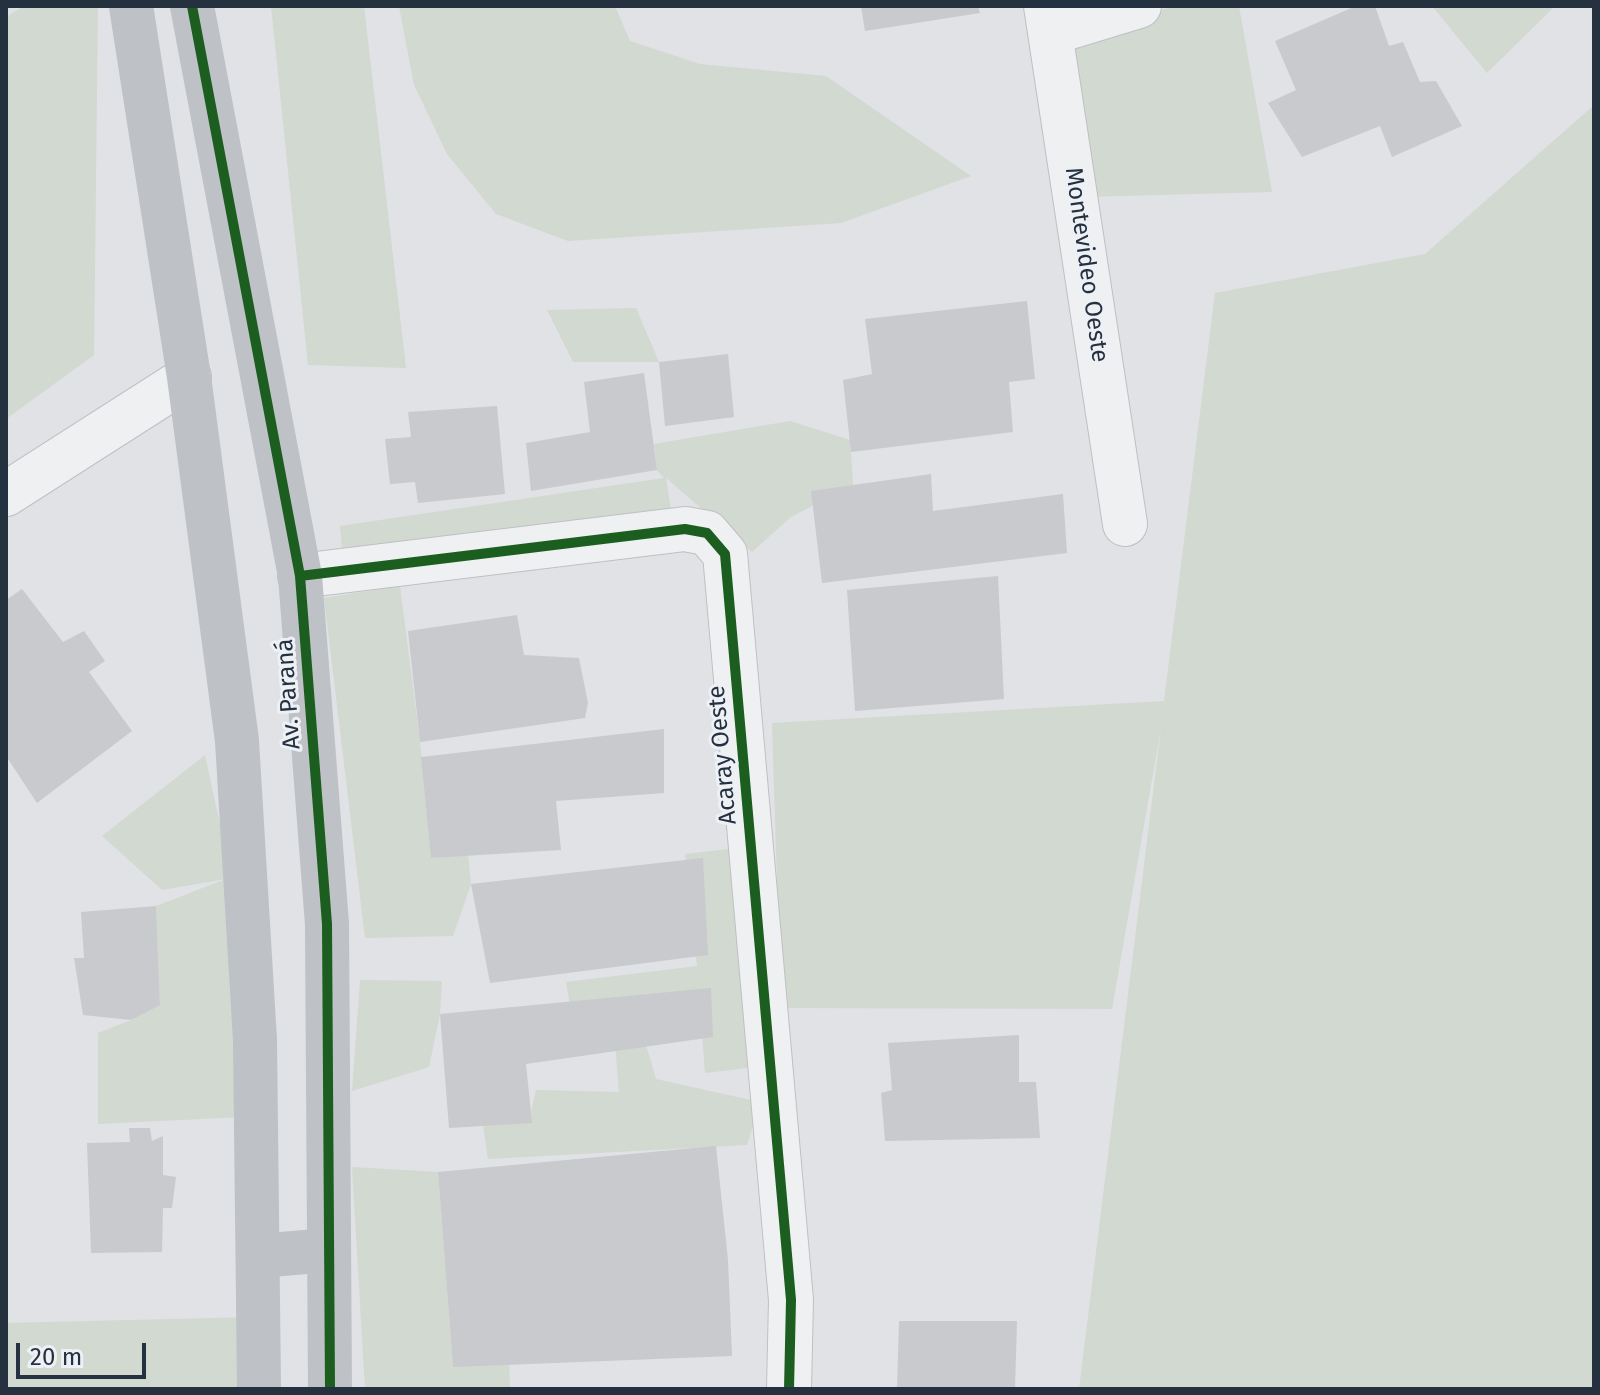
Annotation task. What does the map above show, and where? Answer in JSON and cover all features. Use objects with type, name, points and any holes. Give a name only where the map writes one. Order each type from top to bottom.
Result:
[{"type":"street","points":[[131,6],[189,377],[237,741],[255,1040],[259,1389]]},
{"type":"street","name":"Av. Paraná","points":[[192,6],[300,576],[327,924],[330,1389]]},
{"type":"street","points":[[1048,19],[1139,6]]},
{"type":"street","name":"Montevideo Oeste","points":[[1048,19],[1125,524]]},
{"type":"street","points":[[6,494],[189,377]]},
{"type":"street","name":"Acaray Oeste","points":[[300,576],[685,529],[707,533],[725,554],[789,1284],[789,1389]]},
{"type":"street","points":[[258,1256],[329,1250]]},
{"type":"shaded area","points":[[24,6],[98,6],[94,355],[6,419],[6,17]]},
{"type":"shaded area","points":[[271,6],[364,6],[406,368],[308,365]]},
{"type":"shaded area","points":[[399,6],[615,6],[630,41],[700,64],[826,76],[971,176],[841,223],[568,241],[496,214],[447,154],[414,85]]},
{"type":"shaded area","points":[[1175,6],[1239,6],[1272,192],[1083,197],[1059,41]]},
{"type":"shaded area","points":[[1432,6],[1555,6],[1487,73]]},
{"type":"shaded area","points":[[1594,105],[1594,1389],[1079,1389],[1161,728],[1112,1009],[781,1008],[772,723],[1164,701],[1215,293],[1425,254]]},
{"type":"shaded area","points":[[636,308],[659,362],[573,362],[547,310]]},
{"type":"shaded area","points":[[790,421],[850,440],[853,485],[791,517],[752,552],[666,478],[672,516],[343,560],[340,526],[664,478],[657,470],[654,444]]},
{"type":"shaded area","points":[[400,586],[431,858],[468,855],[471,884],[453,936],[365,938],[324,598]]},
{"type":"shaded area","points":[[205,755],[231,876],[243,1117],[98,1124],[98,1033],[160,1004],[156,906],[226,879],[162,890],[102,836]]},
{"type":"shaded area","points":[[738,848],[748,1068],[705,1073],[699,998],[571,1011],[566,982],[697,966],[685,854]]},
{"type":"shaded area","points":[[360,980],[442,981],[440,1014],[429,1067],[352,1091]]},
{"type":"shaded area","points":[[644,1038],[656,1079],[760,1102],[747,1145],[488,1159],[482,1117],[530,1116],[536,1090],[619,1092],[615,1042]]},
{"type":"shaded area","points":[[352,1167],[438,1172],[453,1366],[509,1364],[510,1389],[365,1389]]},
{"type":"shaded area","points":[[253,1317],[254,1389],[6,1389],[6,1323]]},
{"type":"building","points":[[861,6],[978,6],[980,13],[865,31]]},
{"type":"building","points":[[1356,6],[1375,6],[1389,46],[1403,42],[1420,82],[1436,81],[1462,126],[1392,157],[1380,126],[1302,157],[1268,103],[1296,90],[1275,41]]},
{"type":"building","points":[[1027,301],[1035,379],[1009,382],[1013,432],[851,452],[843,380],[872,374],[865,319]]},
{"type":"building","points":[[728,354],[734,417],[665,426],[659,362]]},
{"type":"building","points":[[644,373],[657,470],[531,491],[526,443],[590,432],[584,382]]},
{"type":"building","points":[[497,406],[505,494],[418,503],[415,482],[390,484],[385,439],[411,437],[408,412]]},
{"type":"building","points":[[931,474],[933,511],[1063,494],[1067,553],[822,583],[811,491]]},
{"type":"building","points":[[998,576],[1004,699],[855,711],[847,590]]},
{"type":"building","points":[[22,589],[63,642],[84,631],[105,661],[89,672],[132,731],[37,803],[6,756],[6,600]]},
{"type":"building","points":[[517,615],[524,655],[579,658],[588,703],[585,718],[420,742],[408,631]]},
{"type":"building","points":[[664,729],[664,793],[556,801],[561,850],[431,858],[421,757]]},
{"type":"building","points":[[703,858],[708,955],[490,983],[471,884]]},
{"type":"building","points":[[156,906],[160,1005],[131,1020],[83,1015],[74,958],[84,958],[81,912]]},
{"type":"building","points":[[711,988],[713,1037],[526,1064],[532,1123],[449,1128],[440,1014]]},
{"type":"building","points":[[1019,1035],[1019,1082],[1036,1082],[1040,1138],[885,1141],[881,1093],[892,1090],[888,1043]]},
{"type":"building","points":[[129,1128],[150,1128],[152,1141],[163,1136],[163,1175],[176,1177],[172,1208],[163,1208],[162,1252],[91,1253],[87,1143],[130,1142]]},
{"type":"building","points":[[716,1146],[728,1260],[732,1356],[453,1367],[438,1172]]},
{"type":"building","points":[[899,1321],[1017,1321],[1015,1389],[897,1389]]},
{"type":"cycle path","points":[[192,6],[300,576],[327,924],[330,1389]]},
{"type":"cycle path","points":[[300,576],[685,529],[707,533],[725,554],[791,1300],[789,1389]]}]
